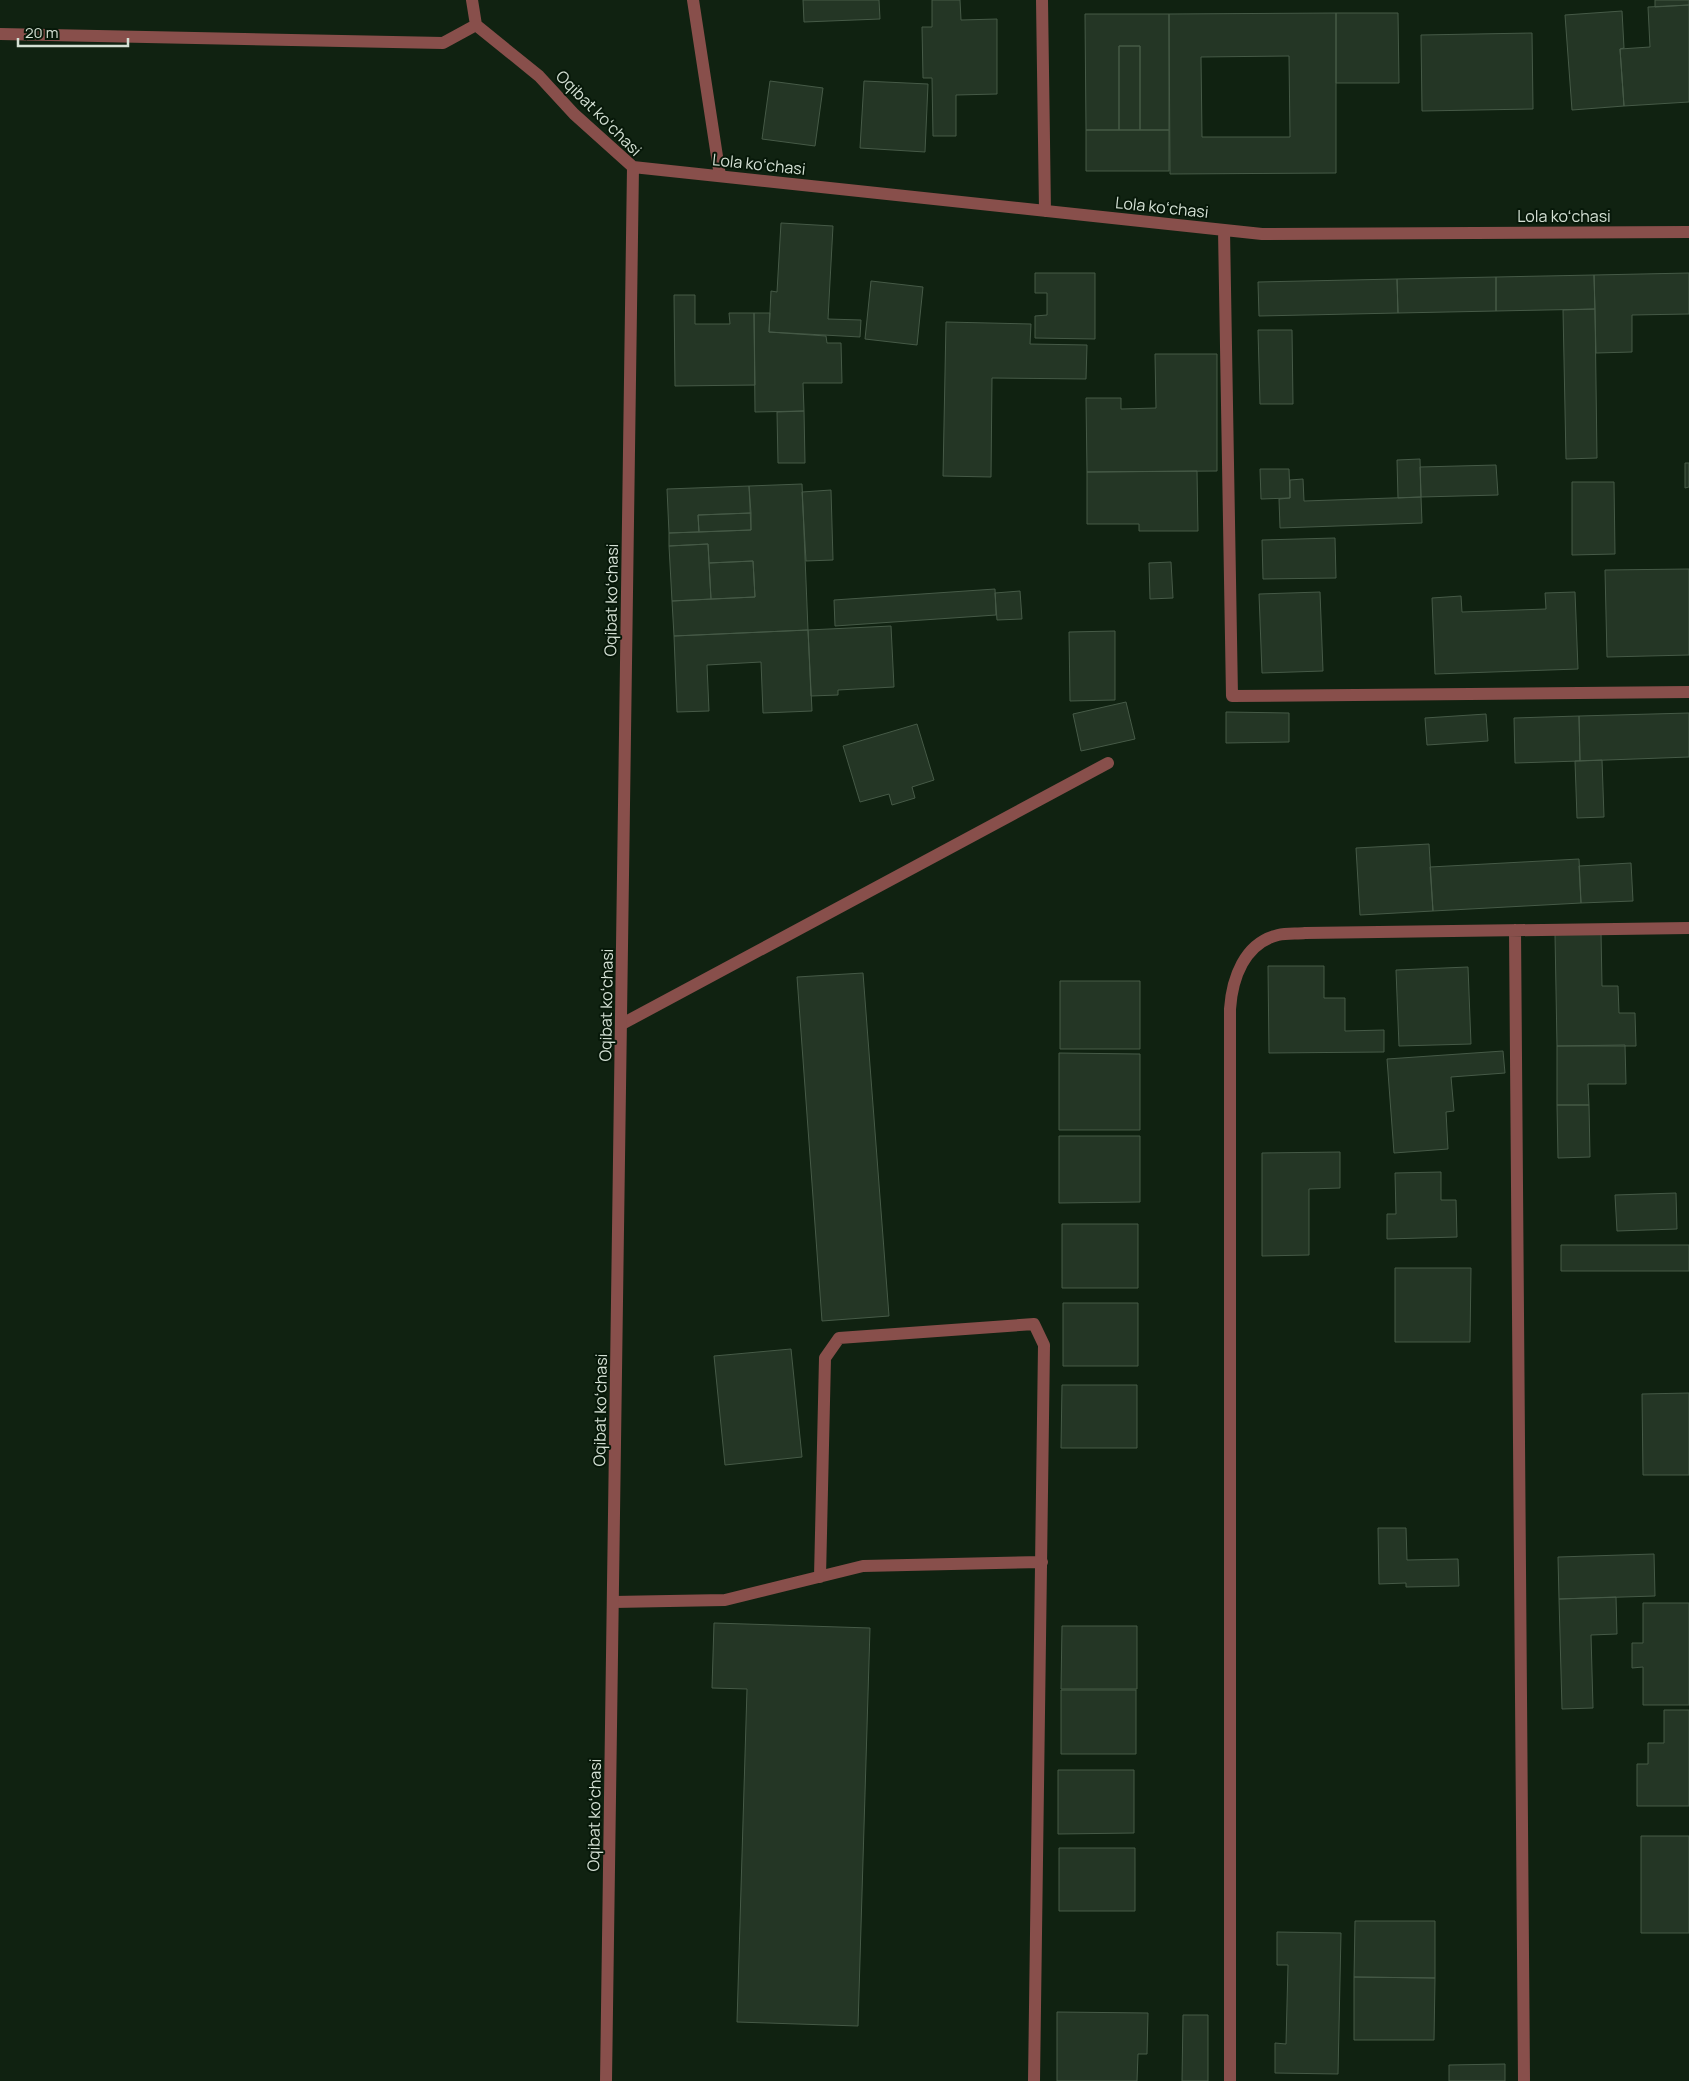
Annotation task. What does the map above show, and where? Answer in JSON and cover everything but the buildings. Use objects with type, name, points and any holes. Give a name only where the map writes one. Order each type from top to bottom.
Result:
[{"type":"street","points":[[0,34],[442,43],[476,25],[472,0]]},
{"type":"street","points":[[693,0],[720,176]]},
{"type":"street","points":[[1042,0],[1045,211]]},
{"type":"street","name":"Oqibat koʻchasi","points":[[476,25],[539,76],[574,114],[634,167],[606,2081]]},
{"type":"street","name":"Lola koʻchasi","points":[[634,167],[1262,234],[1689,232]]},
{"type":"street","points":[[1224,230],[1232,696],[1689,692]]},
{"type":"street","points":[[622,1024],[1108,762]]},
{"type":"street","points":[[1230,2081],[1231,988],[1245,958],[1259,944],[1278,935],[1689,928]]},
{"type":"street","points":[[1515,930],[1524,2081]]},
{"type":"street","points":[[820,1577],[825,1358],[839,1338],[1034,1324],[1044,1345],[1034,2081]]},
{"type":"street","points":[[613,1602],[725,1600],[863,1566],[1042,1562]]}]
